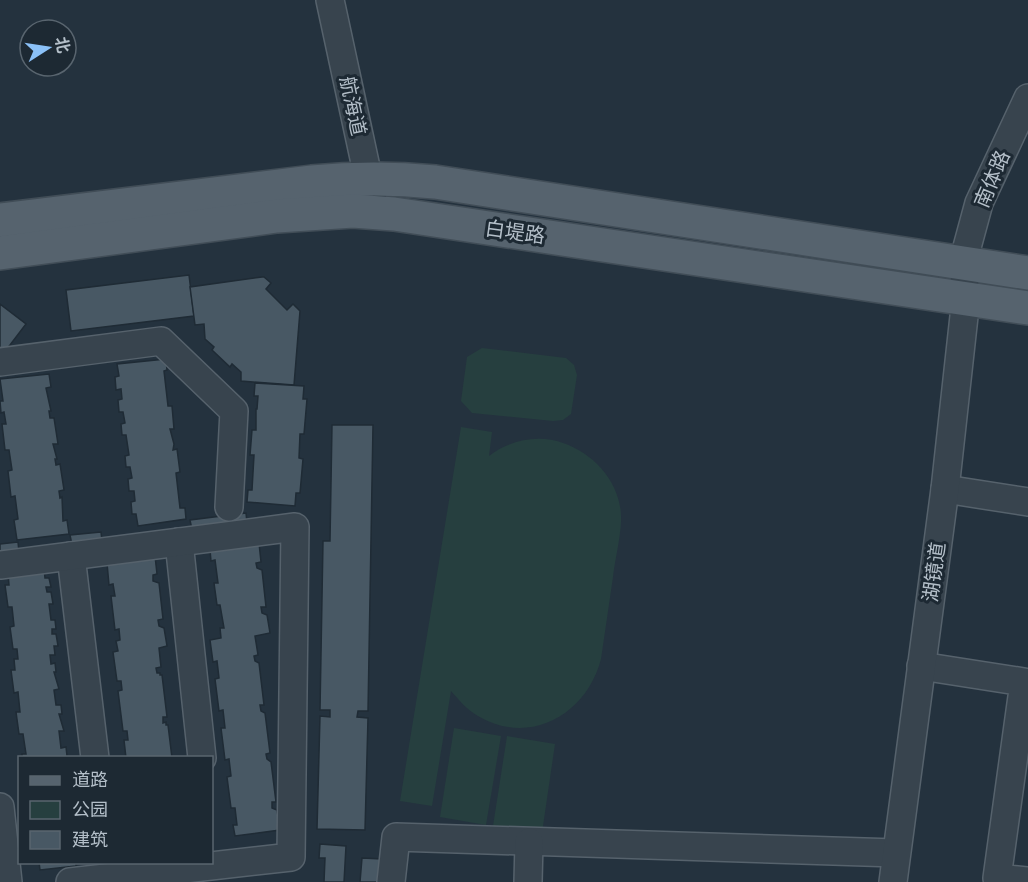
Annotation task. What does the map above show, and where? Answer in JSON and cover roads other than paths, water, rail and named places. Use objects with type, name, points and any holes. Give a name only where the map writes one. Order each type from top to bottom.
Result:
[{"type":"main road","name":"白堤路","points":[[0,220],[358,178],[395,178],[435,182],[1028,273]]},
{"type":"main road","name":"白堤路","points":[[0,253],[277,216],[364,212],[394,214],[1028,308]]},
{"type":"street","name":"航海道","points":[[312,0],[358,178]]},
{"type":"street","name":"航海道","points":[[330,0],[364,212]]},
{"type":"street","name":"南体路","points":[[963,262],[980,202],[1028,98]]},
{"type":"street","name":"湖镜道","points":[[893,882],[945,489],[966,298],[963,262]]},
{"type":"street","points":[[0,362],[161,341],[234,411],[229,507]]},
{"type":"street","points":[[945,489],[1028,502]]},
{"type":"street","points":[[0,566],[295,527],[291,857],[249,872],[213,858]]},
{"type":"street","points":[[179,542],[202,756]]},
{"type":"street","points":[[71,556],[95,756]]},
{"type":"street","points":[[921,666],[1024,681],[997,878],[1028,881]]},
{"type":"street","points":[[0,807],[8,882]]},
{"type":"street","points":[[392,882],[396,837],[896,854]]},
{"type":"street","points":[[528,882],[529,842]]},
{"type":"street","points":[[70,882],[173,864]]}]
